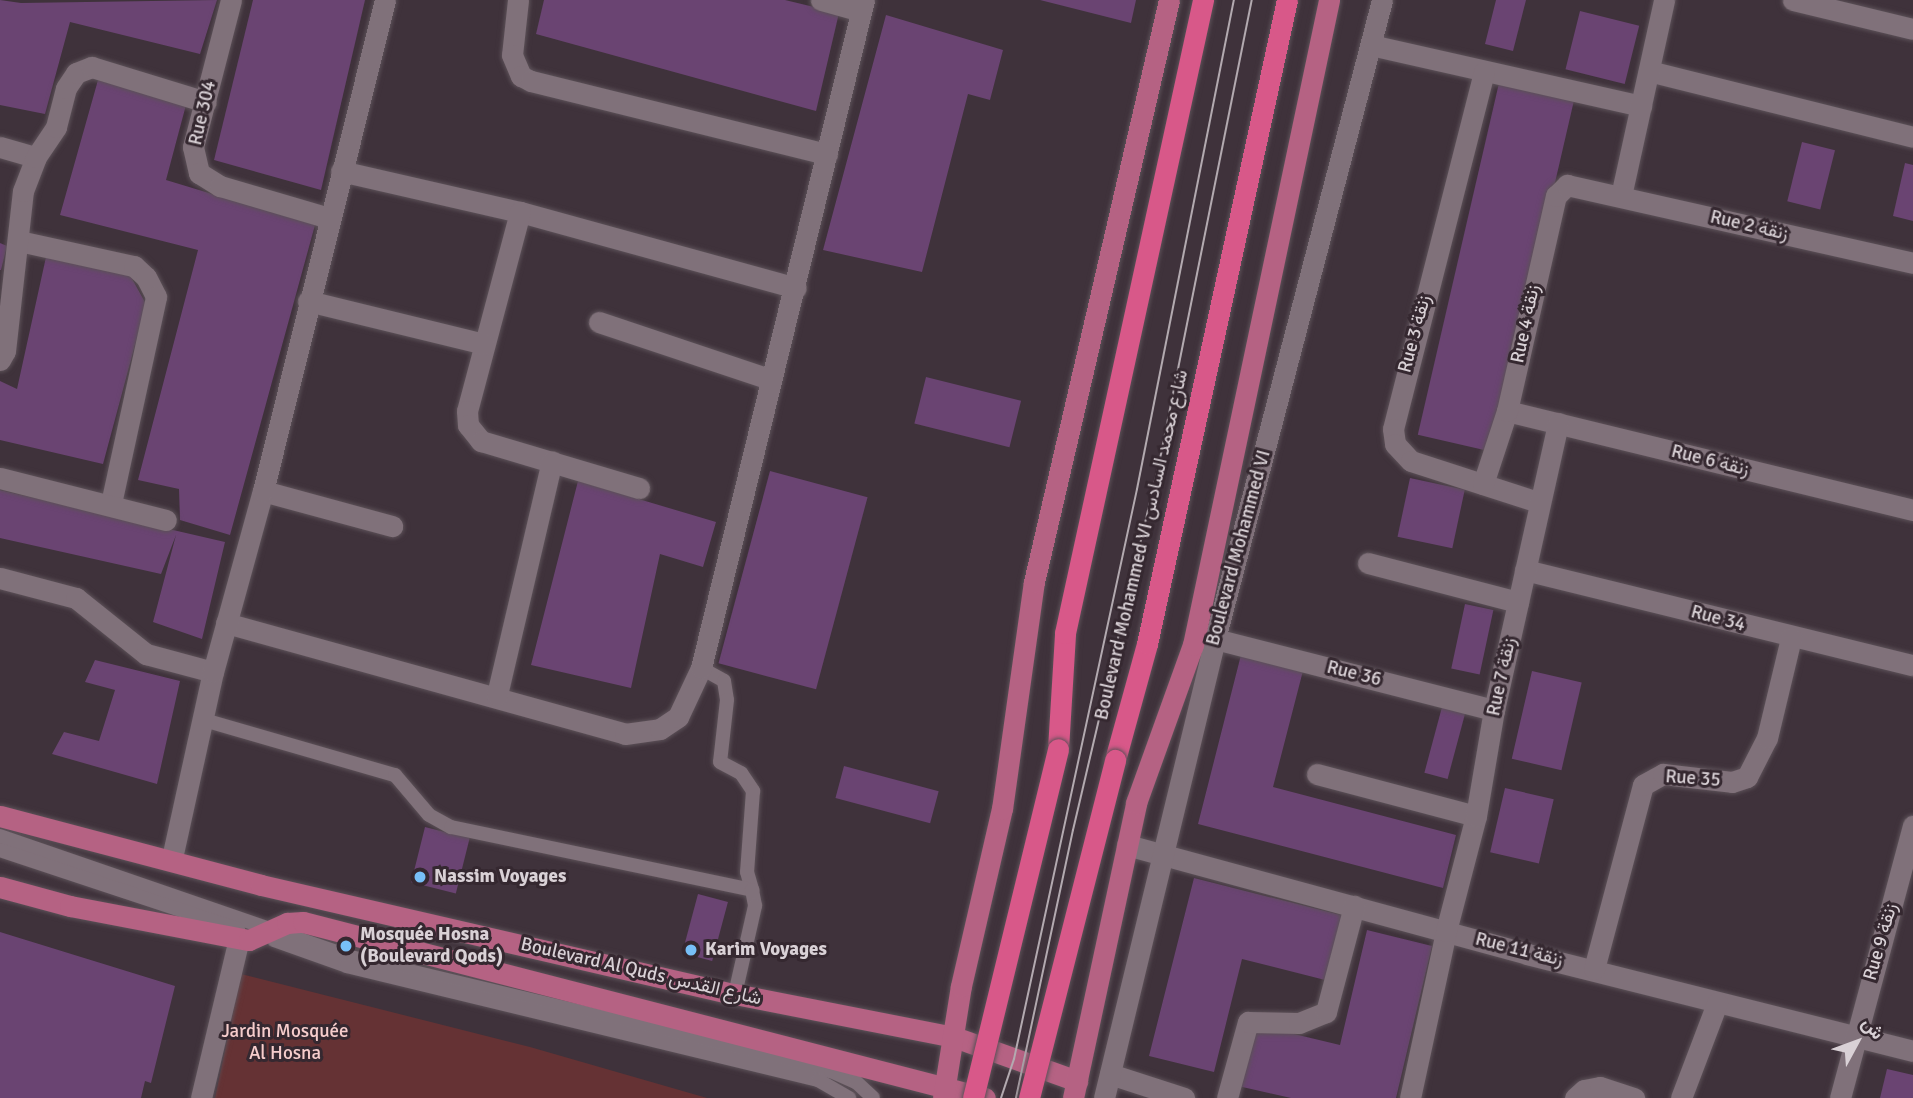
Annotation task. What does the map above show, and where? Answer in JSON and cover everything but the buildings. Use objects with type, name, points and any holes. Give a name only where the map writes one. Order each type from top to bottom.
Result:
[{"type":"highway","points":[[973,1098],[1058,749],[1065,633],[1203,0]]},
{"type":"highway","name":"Boulevard Mohammed VI شارع محمد السادس","points":[[1029,1098],[1147,644],[1287,0]]},
{"type":"main road","points":[[944,1093],[961,986],[1002,809],[1034,582],[1169,0]]},
{"type":"main road","name":"Boulevard Mohammed VI","points":[[1075,1090],[1145,772],[1193,645],[1329,0]]},
{"type":"main road","name":"Boulevard Al Quds شارع القدس","points":[[0,816],[172,858],[261,885],[735,994],[954,1037],[1075,1090]]},
{"type":"main road","name":"Boulevard Al Quds شارع القدس","points":[[0,887],[239,939],[269,934],[303,922],[944,1093],[985,1098]]},
{"type":"street","name":"Rue 304","points":[[231,0],[193,147],[199,173],[220,186],[328,218]]},
{"type":"street","points":[[172,858],[213,672],[263,491],[328,218],[385,0]]},
{"type":"street","points":[[518,0],[512,55],[515,67],[531,81],[827,154]]},
{"type":"street","points":[[226,624],[497,695],[625,734],[643,734],[678,717],[701,668],[769,379],[796,288],[862,5],[821,0]]},
{"type":"street","name":"Boulevard Mohammed VI","points":[[1104,1098],[1215,639],[1382,0]]},
{"type":"street","points":[[1621,196],[1664,0]]},
{"type":"street","points":[[1793,0],[1913,29]]},
{"type":"street","points":[[1371,45],[1641,106]]},
{"type":"street","points":[[0,360],[19,241],[23,191],[36,157],[52,137],[66,88],[82,68],[111,71],[206,102]]},
{"type":"street","points":[[1649,71],[1913,137]]},
{"type":"street","name":"Rue 3 زنقة","points":[[1484,72],[1393,429],[1395,444],[1411,461],[1538,502]]},
{"type":"street","points":[[0,146],[36,157]]},
{"type":"street","points":[[341,171],[520,212],[796,288]]},
{"type":"street","name":"Rue 4 زنقة","points":[[1483,484],[1507,411],[1556,196],[1567,185],[1586,187]]},
{"type":"street","name":"Rue 2 زنقة","points":[[1586,187],[1913,263]]},
{"type":"street","points":[[520,212],[467,411],[472,433],[481,441],[639,488]]},
{"type":"street","points":[[19,241],[134,265],[153,286],[156,297],[111,503]]},
{"type":"street","points":[[308,301],[484,344]]},
{"type":"street","points":[[599,321],[769,379]]},
{"type":"street","name":"Rue 6 زنقة","points":[[1507,411],[1913,510]]},
{"type":"street","name":"Rue 7 زنقة","points":[[1410,1098],[1446,931],[1476,816],[1494,710],[1538,502],[1558,423]]},
{"type":"street","points":[[497,695],[552,461]]},
{"type":"street","points":[[0,478],[111,503],[166,520]]},
{"type":"street","points":[[263,491],[392,526]]},
{"type":"street","points":[[1368,563],[1518,602]]},
{"type":"street","name":"Rue 34","points":[[1525,570],[1791,638],[1913,665]]},
{"type":"street","points":[[0,578],[76,598],[146,654],[213,672]]},
{"type":"street","name":"Rue 35","points":[[1594,968],[1643,785],[1663,774],[1732,782],[1747,777],[1767,738],[1791,638]]},
{"type":"street","name":"Rue 36","points":[[1215,639],[1494,710]]},
{"type":"street","points":[[1317,774],[1476,816]]},
{"type":"street","name":"Rue 9 زنقة","points":[[1840,1098],[1853,1038],[1908,866],[1913,826]]},
{"type":"street","name":"Rue 11 زنقة","points":[[1127,845],[1163,857],[1594,968],[1717,1003],[1913,1051]]},
{"type":"street","points":[[1227,1098],[1248,1022],[1299,1023],[1326,1012],[1354,906]]},
{"type":"street","points":[[201,1098],[239,939]]},
{"type":"street","points":[[1681,1098],[1717,1003]]},
{"type":"street","points":[[1110,1074],[1184,1098]]},
{"type":"street","points":[[1575,1098],[1584,1090],[1600,1087],[1634,1098]]},
{"type":"lane","points":[[701,668],[724,681],[727,700],[720,762],[741,773],[753,790],[747,872],[755,906],[735,994]]},
{"type":"lane","points":[[204,720],[395,775],[429,815],[451,827],[752,890]]},
{"type":"lane","points":[[0,836],[269,934],[346,967],[818,1080],[849,1098]]},
{"type":"lane","points":[[0,850],[351,957],[831,1071],[856,1082],[873,1098]]},
{"type":"green space","name":"Jardin Mosquée Al Hosna","points":[[241,974],[530,1047],[707,1098],[215,1098]]},
{"type":"tram line","points":[[1001,1098],[1014,1059],[1137,489],[1234,0]]},
{"type":"tram line","points":[[1016,1098],[1073,830],[1159,464],[1252,0]]},
{"type":"place","name":"Nassim Voyages","points":[[420,877]]},
{"type":"place","name":"Mosquée Hosna (Boulevard Qods)","points":[[346,946]]},
{"type":"place","name":"Karim Voyages","points":[[691,950]]}]
